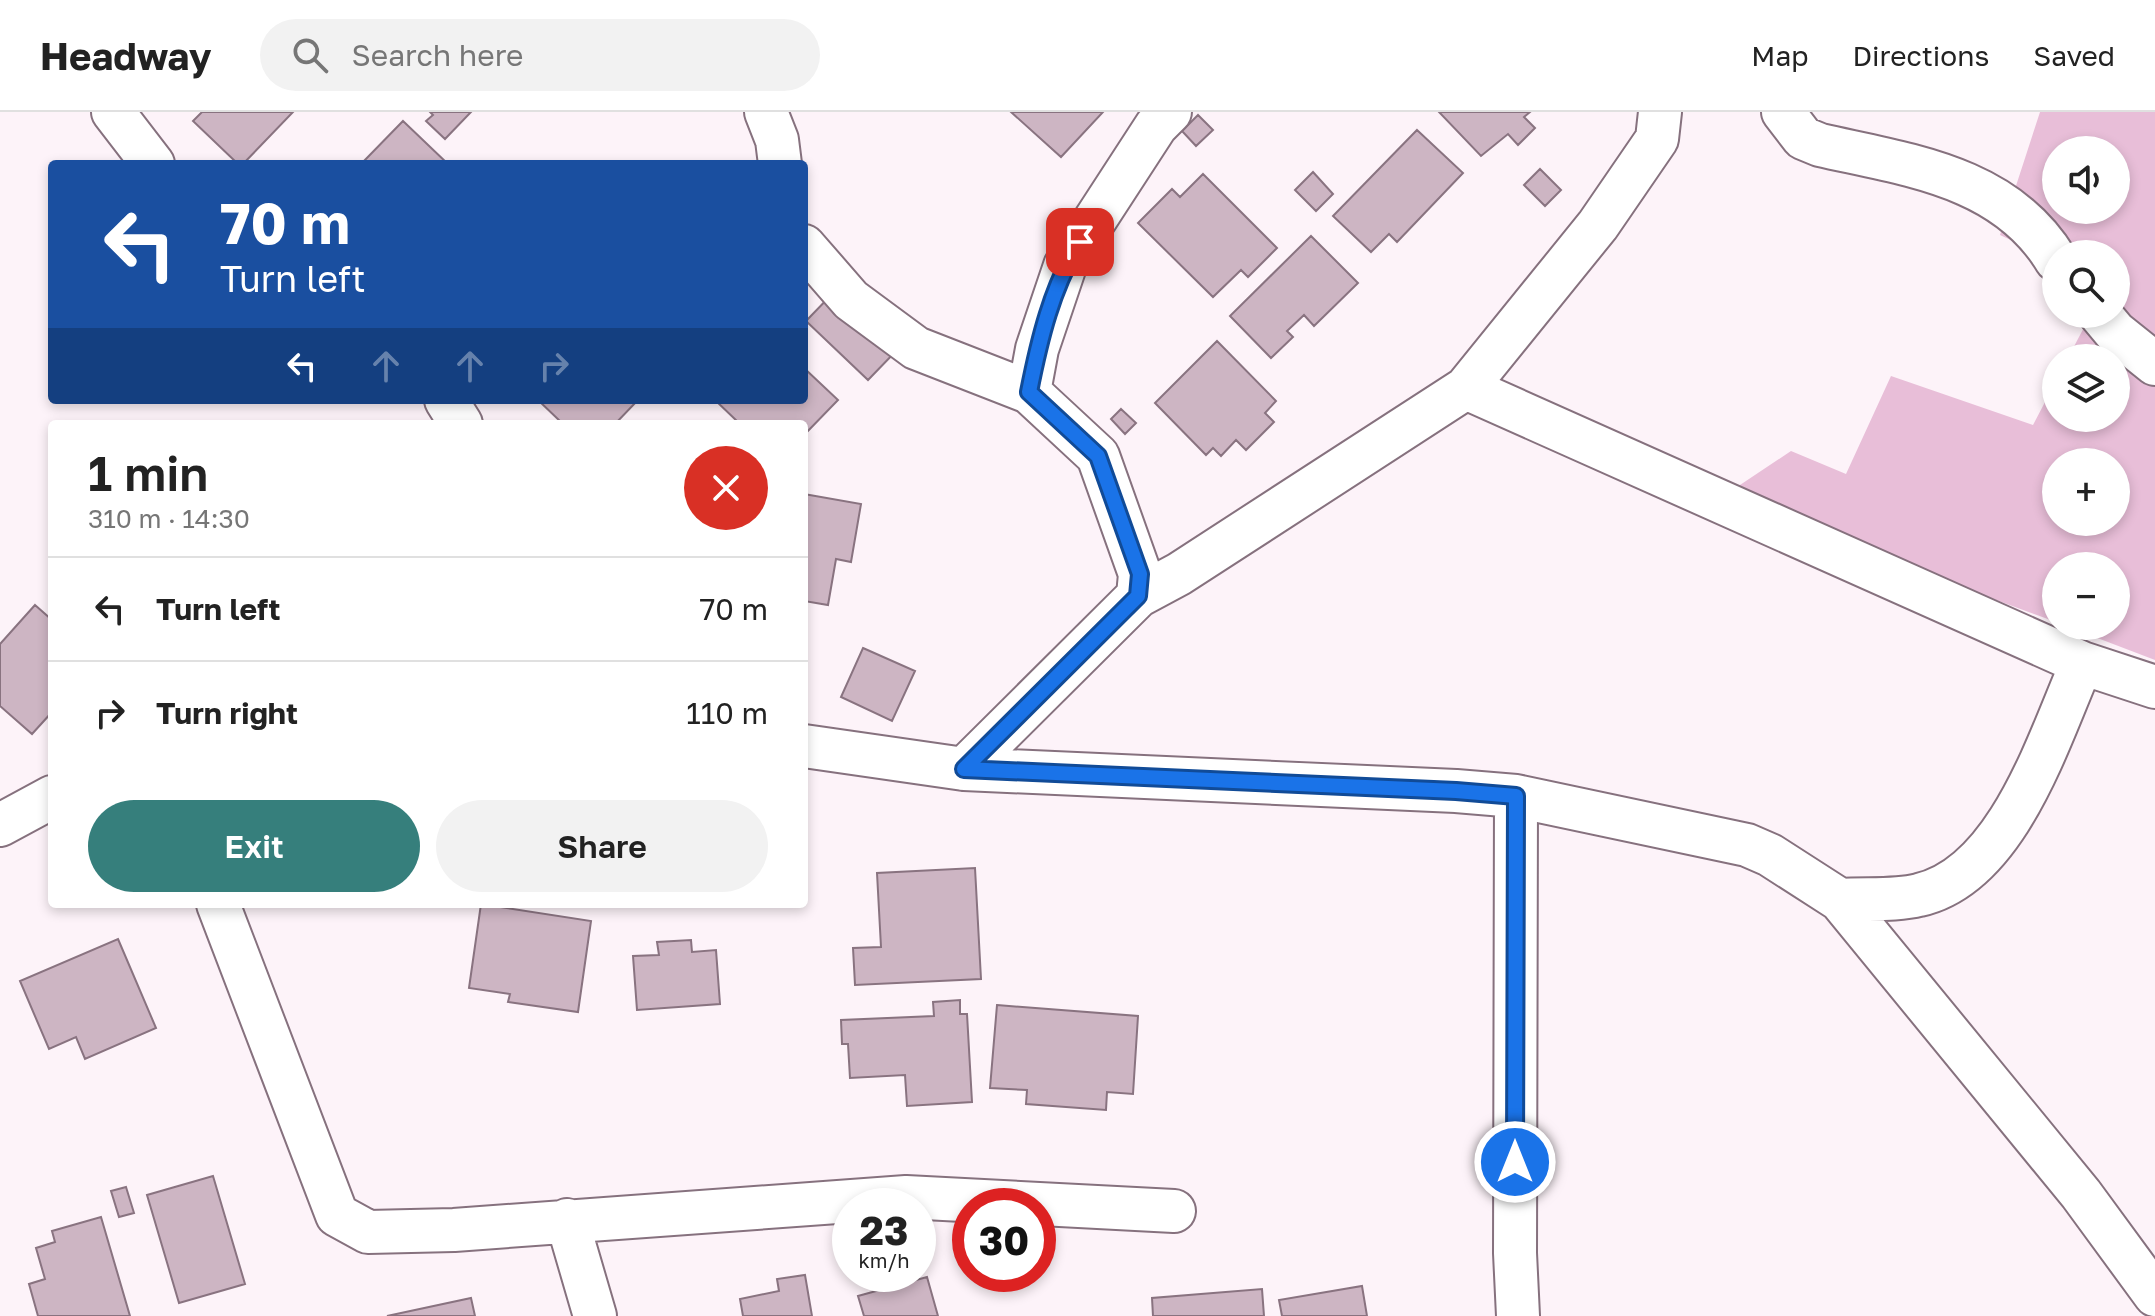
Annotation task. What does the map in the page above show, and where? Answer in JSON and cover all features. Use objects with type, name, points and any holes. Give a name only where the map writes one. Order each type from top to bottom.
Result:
[{"type":"street","points":[[113,112],[150,160]]},
{"type":"street","points":[[766,112],[777,140],[780,160]]},
{"type":"street","points":[[1029,392],[1037,349],[1065,266],[1156,126],[1170,112]]},
{"type":"street","points":[[1783,112],[1803,138],[1820,145],[1969,183],[2030,226],[2042,242]]},
{"type":"street","points":[[964,769],[1138,596],[1179,574],[1466,388],[1598,225],[1657,139],[1655,116]]},
{"type":"street","points":[[808,251],[851,300],[916,348],[1029,392],[1098,456],[1140,574],[1138,596]]},
{"type":"street","points":[[2112,328],[2155,364]]},
{"type":"street","points":[[1466,388],[2082,663],[2155,687]]},
{"type":"street","points":[[1840,900],[1920,895],[1973,869],[2014,816],[2082,663]]},
{"type":"street","points":[[808,747],[964,769],[1516,796],[1747,845],[1770,855],[1840,900],[2081,1194],[2155,1295]]},
{"type":"street","points":[[1516,796],[1515,1253],[1518,1316]]},
{"type":"street","points":[[0,825],[48,799]]},
{"type":"street","points":[[220,908],[337,1215],[368,1232],[906,1197],[1174,1211]]},
{"type":"street","points":[[567,1220],[595,1316]]},
{"type":"shaded area","points":[[2040,112],[2155,112],[2155,660],[2103,640],[2130,640],[2130,552],[2042,552],[2042,617],[1961,587],[1737,487],[1791,451],[1846,474],[1891,376],[2033,425],[2042,408],[2042,432],[2130,432],[2130,344],[2075,344],[2084,328],[2130,328],[2130,240],[2042,240],[2042,254],[2000,235]]},
{"type":"building","points":[[202,112],[293,112],[247,160],[234,160],[193,121]]},
{"type":"building","points":[[430,112],[471,112],[445,139],[426,121],[433,115]]},
{"type":"building","points":[[1011,112],[1103,112],[1061,157]]},
{"type":"building","points":[[1439,112],[1530,112],[1524,117],[1535,128],[1518,145],[1508,134],[1481,156]]},
{"type":"building","points":[[1198,115],[1213,130],[1196,146],[1182,131]]},
{"type":"building","points":[[403,121],[444,160],[365,160]]},
{"type":"building","points":[[1417,130],[1463,173],[1397,242],[1389,234],[1371,252],[1333,216]]},
{"type":"building","points":[[1540,169],[1561,190],[1545,206],[1524,185]]},
{"type":"building","points":[[1313,172],[1333,194],[1316,211],[1295,190]]},
{"type":"building","points":[[1203,174],[1277,248],[1248,277],[1241,270],[1213,297],[1138,223],[1172,189],[1180,197]]},
{"type":"building","points":[[1311,236],[1358,283],[1314,326],[1304,315],[1287,331],[1293,337],[1271,358],[1230,316]]},
{"type":"building","points":[[836,290],[898,349],[868,380],[808,323],[808,319]]},
{"type":"building","points":[[1217,341],[1276,401],[1265,413],[1274,422],[1246,450],[1236,440],[1221,456],[1213,448],[1206,455],[1155,403]]},
{"type":"building","points":[[808,372],[838,400],[808,431],[808,420],[736,420],[719,404],[808,404]]},
{"type":"building","points":[[542,404],[634,404],[619,420],[559,420]]},
{"type":"building","points":[[1121,409],[1136,423],[1125,434],[1111,419]]},
{"type":"building","points":[[808,495],[861,504],[851,562],[836,559],[828,605],[808,602]]},
{"type":"building","points":[[35,605],[48,616],[48,716],[32,734],[0,706],[0,644]]},
{"type":"building","points":[[863,648],[915,671],[892,721],[841,697]]},
{"type":"building","points":[[975,868],[981,979],[855,985],[853,948],[881,947],[877,873]]},
{"type":"building","points":[[480,908],[507,908],[591,921],[578,1012],[508,1002],[510,994],[469,988]]},
{"type":"building","points":[[118,939],[156,1028],[85,1059],[76,1037],[49,1049],[20,981]]},
{"type":"building","points":[[691,940],[692,952],[716,950],[720,1004],[637,1010],[633,956],[659,955],[657,942]]},
{"type":"building","points":[[960,1000],[960,1014],[967,1014],[972,1102],[907,1106],[905,1075],[850,1078],[848,1044],[842,1044],[841,1020],[934,1016],[933,1002]]},
{"type":"building","points":[[997,1005],[1138,1016],[1133,1094],[1107,1092],[1106,1110],[1026,1104],[1027,1090],[990,1088]]},
{"type":"building","points":[[213,1176],[245,1284],[179,1303],[147,1195]]},
{"type":"building","points":[[126,1187],[134,1213],[119,1217],[111,1191]]},
{"type":"building","points":[[101,1217],[130,1316],[38,1316],[29,1284],[45,1279],[36,1248],[55,1242],[52,1231]]},
{"type":"building","points":[[805,1275],[812,1316],[743,1316],[740,1299],[779,1291],[777,1279]]},
{"type":"building","points":[[1362,1286],[1367,1316],[1282,1316],[1279,1300]]},
{"type":"building","points":[[1262,1289],[1264,1316],[1153,1316],[1152,1298]]},
{"type":"building","points":[[873,1292],[931,1292],[938,1316],[864,1316],[858,1296]]},
{"type":"building","points":[[471,1298],[475,1316],[387,1316]]},
{"type":"route","points":[[1080,242],[1065,266],[1037,349],[1029,392],[1098,456],[1140,574],[1138,596],[964,769],[1516,796],[1515,1162]]}]
